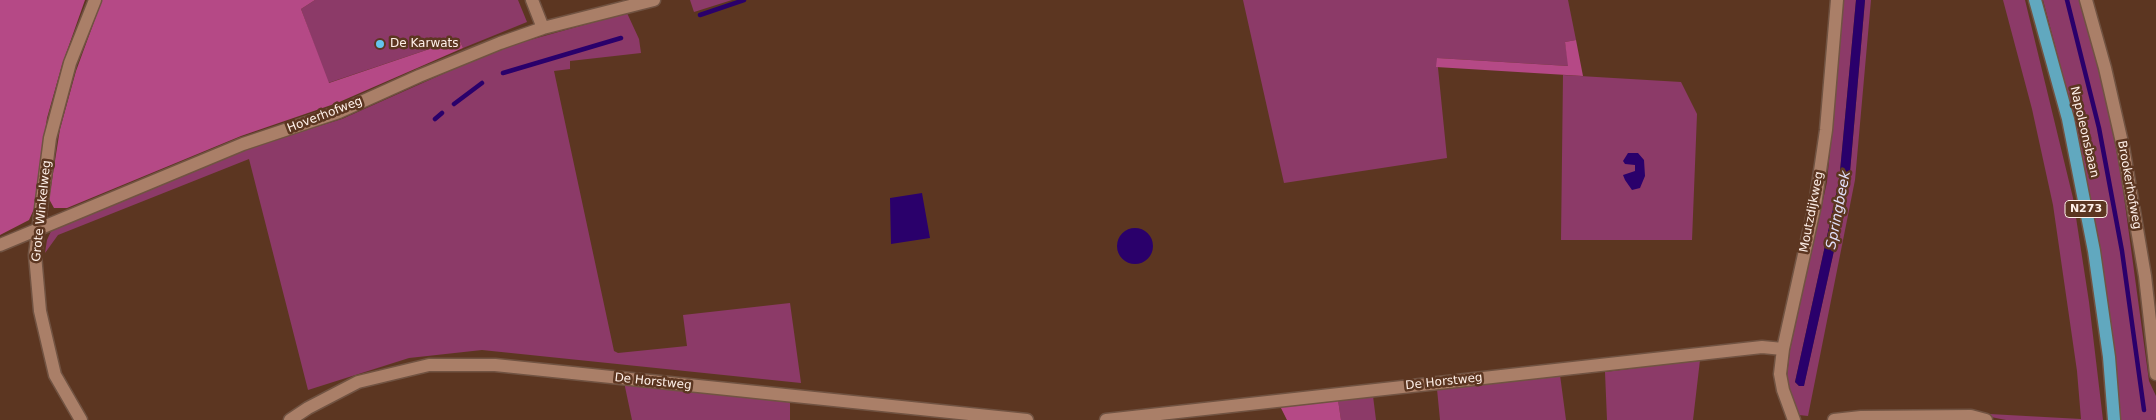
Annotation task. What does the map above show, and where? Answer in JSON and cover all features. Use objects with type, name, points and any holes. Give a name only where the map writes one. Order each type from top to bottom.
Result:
[{"type":"main road","name":"Napoleonsbaan","points":[[2035,1],[2068,119],[2094,251],[2109,357],[2114,420]]},
{"type":"street","name":"Grote Winkelweg","points":[[81,420],[55,375],[40,311],[35,255],[40,228],[50,138],[70,63],[96,0]]},
{"type":"street","points":[[532,0],[543,28]]},
{"type":"street","name":"Hoverhofweg","points":[[0,245],[243,144],[339,112],[419,76],[543,28],[654,0]]},
{"type":"street","name":"Moutzdijkweg","points":[[1794,420],[1783,390],[1780,374],[1782,349],[1815,206],[1826,130],[1837,0]]},
{"type":"street","name":"Brookerhofweg","points":[[2086,0],[2105,68],[2123,147],[2145,276],[2156,374]]},
{"type":"street","name":"De Horstweg","points":[[1106,420],[1752,348],[1782,349]]},
{"type":"street","name":"De Horstweg","points":[[290,420],[308,408],[358,382],[429,365],[495,365],[1026,420]]},
{"type":"street","points":[[1834,420],[1861,417],[1971,416],[1986,420]]},
{"type":"shaded area","points":[[0,0],[85,0],[62,65],[47,118],[34,209],[29,220],[0,235]]},
{"type":"shaded area","points":[[102,0],[315,0],[301,9],[329,83],[459,39],[463,48],[337,103],[241,136],[67,208],[54,208],[49,199],[60,129],[76,71]]},
{"type":"shaded area","name":"De Karwats","points":[[315,0],[518,0],[527,22],[463,48],[459,39],[328,83],[301,9]]},
{"type":"shaded area","points":[[690,0],[732,0],[694,12]]},
{"type":"shaded area","points":[[1243,0],[1568,0],[1576,40],[1565,42],[1569,66],[1437,58],[1447,158],[1284,183]]},
{"type":"shaded area","points":[[1844,0],[1856,0],[1839,182],[1795,382],[1799,386],[1804,385],[1849,183],[1865,0],[1871,0],[1855,180],[1808,416],[1799,415],[1792,402],[1787,376],[1790,350],[1827,182]]},
{"type":"shaded area","points":[[2003,0],[2025,0],[2073,198],[2089,302],[2103,420],[2006,420],[1971,413],[2081,419],[2077,371],[2053,205],[2032,109]]},
{"type":"shaded area","points":[[2043,0],[2081,0],[2087,22],[2109,113],[2121,175],[2149,381],[2156,396],[2156,420],[2120,420],[2074,117]]},
{"type":"shaded area","points":[[627,13],[639,39],[641,53],[570,61],[570,69],[554,71],[614,351],[618,353],[687,346],[683,315],[790,303],[801,383],[482,350],[409,358],[308,390],[249,159],[58,235],[45,253],[47,240],[53,227],[245,149],[342,119],[501,48]]},
{"type":"shaded area","points":[[1576,40],[1583,76],[1436,67],[1437,58],[1568,66],[1565,42]]},
{"type":"shaded area","points":[[1563,75],[1681,82],[1697,114],[1692,240],[1561,240]]},
{"type":"shaded area","points":[[1700,360],[1693,420],[1607,420],[1605,372]]},
{"type":"shaded area","points":[[1560,375],[1566,420],[1440,420],[1437,389]]},
{"type":"shaded area","points":[[624,382],[790,402],[790,420],[632,420]]},
{"type":"shaded area","points":[[1373,396],[1376,420],[1341,420],[1338,400]]},
{"type":"shaded area","points":[[1338,400],[1341,420],[1287,420],[1280,406]]},
{"type":"water","name":"Springbeek","points":[[1856,0],[1865,0],[1849,183],[1804,386],[1799,386],[1795,382],[1839,182]]},
{"type":"water","points":[[1628,153],[1638,153],[1644,160],[1645,176],[1640,188],[1632,190],[1623,175],[1635,171],[1635,165],[1625,164],[1623,161]]},
{"type":"water","points":[[922,193],[930,238],[891,244],[890,198]]},
{"type":"water","points":[[1135,228],[1142,229],[1148,233],[1152,239],[1152,253],[1148,259],[1142,263],[1135,264],[1128,263],[1122,259],[1118,253],[1117,246],[1118,239],[1122,233],[1128,229]]},
{"type":"waterway","points":[[700,15],[744,0]]},
{"type":"waterway","points":[[2067,0],[2099,128],[2122,251],[2144,410]]},
{"type":"waterway","points":[[503,73],[621,38]]},
{"type":"waterway","points":[[454,104],[482,83]]},
{"type":"waterway","points":[[435,119],[442,113]]},
{"type":"place","name":"De Karwats","points":[[380,44]]}]
